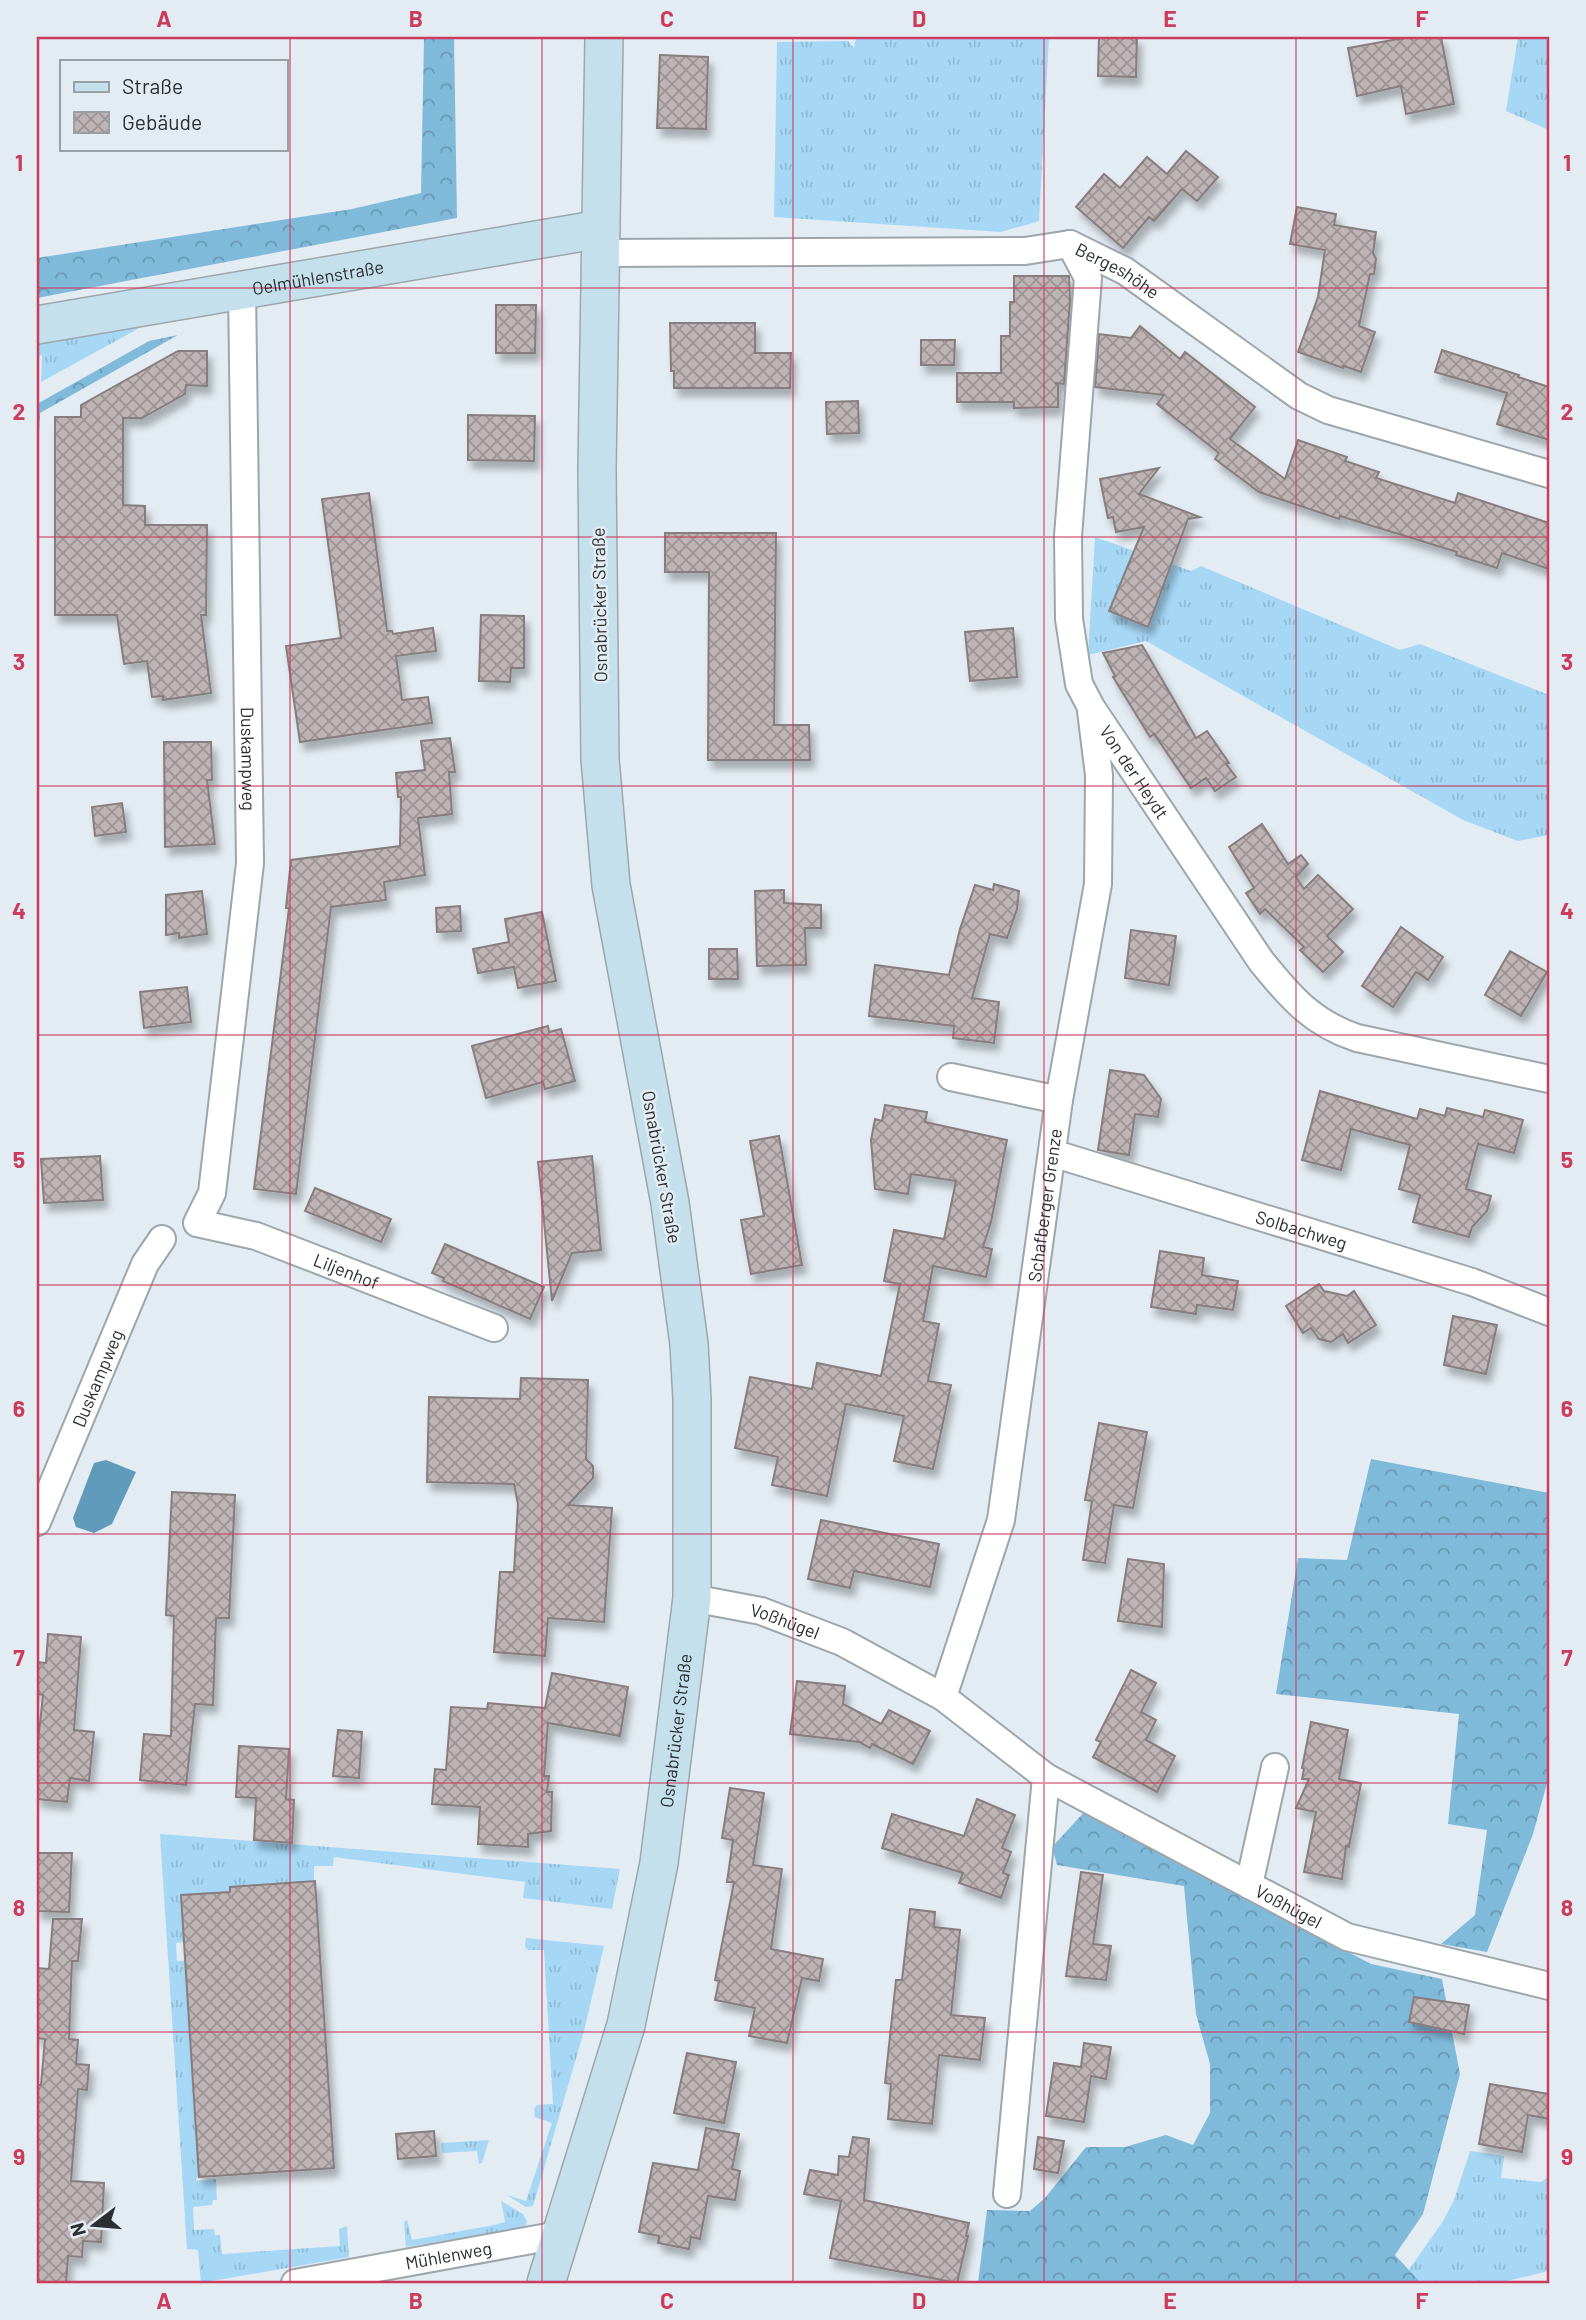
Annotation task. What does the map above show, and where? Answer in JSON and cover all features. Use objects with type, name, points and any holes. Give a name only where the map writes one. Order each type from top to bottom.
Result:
[{"type":"main road","name":"Osnabrücker Straße","points":[[546,2283],[626,2025],[659,1863],[692,1598],[692,1399],[689,1344],[670,1203],[611,885],[600,759],[597,469],[604,37]]},
{"type":"main road","name":"Oelmühlenstraße","points":[[37,325],[242,290],[601,241]]},
{"type":"street","name":"Bergeshöhe","points":[[601,241],[1026,251],[1070,244],[1125,271],[1299,397],[1328,410],[1549,474]]},
{"type":"street","name":"Von der Heydt","points":[[1070,244],[1088,278],[1068,536],[1069,619],[1079,684],[1091,707],[1261,961],[1289,995],[1312,1016],[1334,1030],[1357,1038],[1549,1079]]},
{"type":"street","name":"Duskampweg","points":[[197,1223],[212,1193],[250,863],[242,290]]},
{"type":"street","name":"Schafberger Grenze","points":[[943,1697],[1001,1520],[1059,1100],[1098,884],[1099,775],[1091,707]]},
{"type":"street","points":[[951,1077],[1059,1100]]},
{"type":"street","name":"Solbachweg","points":[[1052,1153],[1472,1282],[1549,1312]]},
{"type":"street","name":"Liljenhof","points":[[197,1223],[257,1236],[494,1328]]},
{"type":"street","name":"Duskampweg","points":[[37,1522],[145,1264],[162,1239]]},
{"type":"street","name":"Voßhügel","points":[[692,1598],[761,1611],[842,1642],[943,1697],[1045,1777],[1347,1937],[1549,1986]]},
{"type":"street","points":[[1249,1885],[1275,1767]]},
{"type":"street","points":[[1007,2194],[1045,1777]]},
{"type":"street","name":"Mühlenweg","points":[[295,2283],[559,2235]]},
{"type":"green space","points":[[424,37],[454,37],[457,218],[37,298],[37,258],[352,209],[421,193]]},
{"type":"green space","points":[[856,37],[1049,37],[1039,221],[1001,232],[774,217],[777,42],[848,41],[854,48]]},
{"type":"green space","points":[[1518,37],[1549,37],[1549,130],[1506,111]]},
{"type":"green space","points":[[144,325],[41,382],[42,355],[37,356],[37,340]]},
{"type":"green space","points":[[178,335],[40,413],[37,477],[37,404],[149,341]]},
{"type":"green space","points":[[1095,537],[1191,571],[1201,566],[1400,650],[1420,644],[1549,695],[1549,835],[1518,841],[1463,820],[1146,641],[1088,655]]},
{"type":"green space","points":[[1371,1459],[1549,1493],[1549,1776],[1533,1834],[1487,1952],[1441,1944],[1475,1915],[1487,1830],[1448,1824],[1459,1714],[1276,1694],[1298,1558],[1347,1560]]},
{"type":"green space","points":[[1087,1809],[1371,1964],[1442,1979],[1460,2074],[1423,2214],[1395,2255],[1421,2283],[978,2283],[987,2210],[1030,2211],[1045,2198],[1086,2147],[1125,2147],[1166,2135],[1193,2145],[1210,2113],[1210,2064],[1196,2014],[1184,1886],[1057,1865],[1052,1847]]},
{"type":"green space","points":[[160,1834],[620,1869],[612,1909],[523,1898],[525,1882],[334,1857],[333,1866],[314,1866],[314,1881],[230,1887],[230,1892],[181,1895],[184,1942],[176,1943],[177,1961],[185,1961],[199,2177],[196,2181],[216,2179],[217,2200],[213,2200],[212,2205],[193,2207],[194,2230],[214,2229],[215,2235],[220,2235],[222,2254],[340,2246],[339,2229],[347,2226],[349,2257],[201,2283],[198,2250],[187,2249]]},
{"type":"green space","points":[[526,1938],[604,1946],[584,2031],[533,2206],[526,2207],[507,2195],[526,2201],[552,2123],[535,2117],[534,2109],[537,2105],[553,2104],[544,1950],[528,1950],[525,1947]]},
{"type":"green space","points":[[489,2140],[482,2163],[479,2164],[477,2151],[442,2153],[441,2143]]},
{"type":"green space","points":[[1470,2151],[1504,2156],[1501,2178],[1541,2182],[1549,2176],[1549,2271],[1498,2283],[1421,2283],[1408,2271],[1443,2221],[1454,2200]]},
{"type":"green space","points":[[501,2201],[523,2214],[526,2225],[517,2229],[406,2247],[404,2222],[407,2220],[412,2240],[494,2225],[505,2222]]},
{"type":"shaded area","points":[[106,1460],[136,1472],[112,1524],[94,1533],[76,1527],[73,1518],[94,1463]]},
{"type":"building","points":[[1099,37],[1137,37],[1136,77],[1098,76]]},
{"type":"building","points":[[1409,37],[1441,37],[1454,104],[1406,114],[1401,86],[1357,96],[1348,48]]},
{"type":"building","points":[[660,55],[708,57],[706,129],[657,128]]},
{"type":"building","points":[[1186,151],[1218,177],[1197,201],[1182,189],[1154,221],[1149,217],[1123,248],[1076,207],[1104,174],[1120,188],[1147,157],[1167,174]]},
{"type":"building","points":[[1297,207],[1336,214],[1334,225],[1376,232],[1374,274],[1370,274],[1359,326],[1375,332],[1361,372],[1298,352],[1318,297],[1325,250],[1290,244]]},
{"type":"building","points":[[1014,276],[1069,276],[1070,300],[1064,384],[1055,383],[1058,385],[1058,407],[1014,408],[1014,402],[957,402],[957,373],[1001,373],[1001,336],[1010,336],[1010,302],[1014,302]]},
{"type":"building","points":[[496,305],[536,305],[535,353],[496,353]]},
{"type":"building","points":[[670,323],[755,323],[755,353],[791,353],[790,388],[674,388]]},
{"type":"building","points":[[1140,326],[1180,359],[1185,352],[1255,407],[1230,439],[1285,479],[1298,440],[1347,457],[1345,461],[1379,472],[1376,478],[1455,503],[1458,493],[1549,523],[1549,569],[1502,553],[1497,568],[1456,555],[1457,552],[1340,516],[1339,519],[1259,492],[1215,459],[1219,453],[1157,404],[1164,395],[1095,387],[1099,334],[1131,338]]},
{"type":"building","points":[[921,340],[955,340],[954,365],[921,365]]},
{"type":"building","points":[[1442,350],[1549,387],[1549,440],[1497,424],[1507,393],[1435,372]]},
{"type":"building","points":[[178,351],[207,351],[207,386],[186,385],[185,394],[142,418],[123,418],[123,505],[145,506],[145,525],[207,525],[206,615],[201,615],[211,693],[163,700],[163,696],[152,697],[147,661],[124,664],[117,615],[55,615],[55,417],[81,417],[81,405]]},
{"type":"building","points":[[858,401],[859,433],[827,434],[826,402]]},
{"type":"building","points":[[468,415],[535,416],[534,461],[468,460]]},
{"type":"building","points":[[1159,468],[1139,494],[1200,517],[1188,519],[1148,627],[1109,611],[1144,527],[1116,532],[1113,517],[1108,518],[1100,479]]},
{"type":"building","points":[[369,493],[387,631],[392,631],[393,634],[433,628],[436,651],[396,656],[402,700],[428,697],[432,723],[300,742],[286,646],[341,638],[322,499]]},
{"type":"building","points":[[665,533],[776,533],[774,725],[809,725],[810,760],[708,760],[709,572],[665,572]]},
{"type":"building","points":[[481,615],[524,616],[524,668],[511,668],[510,682],[479,681]]},
{"type":"building","points":[[1013,628],[1017,677],[970,681],[965,632]]},
{"type":"building","points":[[1142,645],[1196,738],[1207,731],[1236,777],[1215,791],[1206,778],[1191,788],[1154,734],[1150,737],[1113,677],[1115,676],[1103,653]]},
{"type":"building","points":[[450,738],[455,772],[449,772],[452,814],[418,818],[425,875],[384,882],[386,900],[331,907],[296,1194],[254,1189],[289,908],[286,908],[291,860],[400,846],[401,797],[398,797],[396,773],[425,770],[421,741]]},
{"type":"building","points":[[164,742],[211,742],[212,780],[207,780],[215,844],[165,847]]},
{"type":"building","points":[[122,803],[126,832],[95,836],[92,807]]},
{"type":"building","points":[[1262,824],[1288,864],[1301,855],[1308,864],[1296,877],[1304,889],[1318,875],[1353,909],[1327,936],[1343,952],[1323,972],[1300,950],[1304,947],[1265,909],[1260,914],[1246,893],[1254,888],[1229,847]]},
{"type":"building","points":[[994,884],[1019,891],[1017,909],[1007,938],[990,934],[972,998],[999,1002],[994,1043],[953,1038],[954,1026],[869,1016],[875,965],[949,975],[960,929],[975,885],[993,890]]},
{"type":"building","points":[[784,890],[784,903],[821,905],[821,928],[805,928],[806,965],[757,966],[755,891]]},
{"type":"building","points":[[202,891],[207,934],[179,938],[179,933],[166,935],[166,895]]},
{"type":"building","points":[[460,906],[461,931],[437,932],[436,908]]},
{"type":"building","points":[[542,912],[556,981],[518,988],[514,967],[478,973],[473,949],[509,942],[505,919]]},
{"type":"building","points":[[1401,927],[1443,957],[1428,980],[1416,972],[1393,1007],[1362,986]]},
{"type":"building","points":[[1131,930],[1176,936],[1169,985],[1125,978]]},
{"type":"building","points":[[709,949],[737,949],[738,979],[709,979]]},
{"type":"building","points":[[1510,951],[1547,972],[1521,1016],[1485,995]]},
{"type":"building","points":[[187,987],[191,1022],[144,1028],[140,992]]},
{"type":"building","points":[[548,1026],[549,1032],[561,1029],[575,1081],[545,1089],[543,1082],[486,1098],[472,1046]]},
{"type":"building","points":[[1110,1070],[1144,1075],[1161,1099],[1158,1117],[1135,1114],[1129,1155],[1098,1150]]},
{"type":"building","points":[[1320,1091],[1417,1119],[1420,1109],[1445,1116],[1447,1108],[1483,1117],[1485,1110],[1523,1120],[1514,1153],[1478,1144],[1466,1189],[1491,1196],[1487,1211],[1472,1227],[1469,1237],[1413,1222],[1420,1195],[1399,1189],[1410,1145],[1351,1129],[1341,1170],[1302,1160]]},
{"type":"building","points":[[885,1105],[927,1112],[925,1122],[1007,1140],[991,1222],[983,1247],[992,1249],[986,1277],[933,1266],[923,1321],[939,1324],[928,1381],[951,1385],[933,1469],[894,1461],[904,1416],[846,1404],[827,1496],[772,1485],[778,1457],[735,1448],[750,1377],[812,1389],[817,1363],[881,1376],[900,1284],[884,1281],[894,1230],[944,1239],[956,1181],[911,1174],[908,1194],[875,1189],[871,1140],[875,1119],[882,1121]]},
{"type":"building","points":[[779,1136],[802,1265],[751,1274],[741,1220],[764,1216],[750,1141]]},
{"type":"building","points":[[100,1156],[103,1200],[44,1203],[41,1159]]},
{"type":"building","points":[[592,1156],[601,1250],[572,1253],[552,1301],[538,1162]]},
{"type":"building","points":[[315,1188],[391,1219],[381,1242],[305,1211]]},
{"type":"building","points":[[445,1244],[544,1287],[530,1319],[443,1281],[444,1278],[432,1273]]},
{"type":"building","points":[[1160,1251],[1204,1258],[1202,1275],[1238,1281],[1233,1310],[1197,1305],[1196,1314],[1151,1307]]},
{"type":"building","points":[[1319,1284],[1324,1291],[1347,1296],[1354,1291],[1376,1325],[1348,1343],[1343,1334],[1331,1342],[1319,1339],[1311,1328],[1303,1333],[1286,1306]]},
{"type":"building","points":[[1453,1316],[1497,1325],[1486,1374],[1444,1365]]},
{"type":"building","points":[[521,1378],[588,1380],[586,1459],[593,1466],[593,1478],[568,1505],[612,1508],[604,1622],[548,1618],[545,1656],[494,1652],[500,1572],[514,1572],[518,1504],[514,1484],[427,1482],[429,1397],[520,1399]]},
{"type":"building","points":[[1099,1423],[1147,1432],[1133,1508],[1114,1505],[1105,1563],[1083,1560],[1092,1501],[1085,1500]]},
{"type":"building","points":[[172,1492],[235,1495],[229,1618],[216,1618],[213,1705],[195,1704],[186,1785],[140,1780],[144,1734],[171,1736],[174,1616],[166,1615]]},
{"type":"building","points":[[821,1520],[939,1544],[930,1587],[854,1571],[850,1588],[808,1579]]},
{"type":"building","points":[[1128,1559],[1164,1564],[1162,1627],[1118,1621]]},
{"type":"building","points":[[48,1634],[81,1637],[74,1730],[94,1732],[89,1781],[70,1778],[67,1802],[37,1799],[37,1751],[43,1695],[37,1694],[37,1662],[46,1663]]},
{"type":"building","points":[[1131,1670],[1156,1683],[1141,1712],[1156,1720],[1146,1740],[1175,1756],[1157,1792],[1093,1757],[1101,1742],[1096,1740]]},
{"type":"building","points":[[552,1673],[628,1687],[620,1736],[548,1723],[544,1776],[549,1776],[547,1792],[552,1792],[551,1831],[528,1834],[528,1847],[478,1844],[480,1807],[432,1804],[435,1769],[446,1770],[451,1707],[487,1709],[488,1703],[545,1708]]},
{"type":"building","points":[[797,1681],[845,1686],[843,1704],[881,1724],[889,1710],[930,1731],[913,1764],[872,1744],[870,1748],[859,1742],[790,1734]]},
{"type":"building","points":[[1311,1722],[1348,1730],[1339,1779],[1361,1783],[1349,1847],[1346,1846],[1342,1879],[1304,1872],[1316,1812],[1296,1808],[1309,1779],[1302,1779],[1302,1768]]},
{"type":"building","points":[[338,1730],[362,1732],[359,1778],[333,1776]]},
{"type":"building","points":[[239,1746],[289,1749],[286,1799],[294,1800],[292,1843],[254,1840],[256,1798],[236,1797]]},
{"type":"building","points":[[730,1788],[764,1793],[753,1865],[782,1869],[771,1949],[823,1959],[819,1981],[802,1978],[787,2043],[749,2036],[755,2008],[715,2000],[719,1981],[715,1980],[734,1882],[727,1882],[733,1840],[722,1838]]},
{"type":"building","points":[[977,1799],[1015,1815],[1002,1848],[1011,1852],[1003,1873],[1009,1875],[1001,1898],[959,1883],[963,1873],[882,1848],[892,1814],[964,1836]]},
{"type":"building","points":[[37,1853],[72,1853],[69,1912],[37,1911]]},
{"type":"building","points":[[1081,1872],[1103,1875],[1093,1944],[1111,1946],[1106,1980],[1066,1976]]},
{"type":"building","points":[[315,1881],[334,2168],[199,2177],[181,1895],[230,1892],[230,1887]]},
{"type":"building","points":[[910,1909],[935,1912],[934,1927],[960,1930],[951,2015],[985,2018],[980,2060],[939,2055],[932,2124],[888,2119],[891,2084],[885,2083],[896,1980],[902,1980]]},
{"type":"building","points":[[53,1919],[82,1919],[78,1961],[72,1961],[69,2039],[78,2040],[76,2064],[89,2065],[87,2090],[78,2089],[71,2181],[104,2183],[101,2242],[83,2241],[82,2257],[68,2256],[66,2283],[37,2283],[40,2152],[37,2152],[37,2085],[41,2085],[45,2039],[37,2038],[37,1968],[49,1969]]},
{"type":"building","points":[[1414,1997],[1469,2005],[1464,2034],[1409,2022]]},
{"type":"building","points":[[1084,2043],[1111,2047],[1106,2079],[1091,2076],[1084,2122],[1046,2116],[1054,2063],[1081,2067]]},
{"type":"building","points":[[687,2053],[736,2062],[724,2123],[674,2113]]},
{"type":"building","points":[[1490,2084],[1549,2094],[1549,2119],[1528,2115],[1522,2152],[1479,2144]]},
{"type":"building","points":[[706,2128],[739,2134],[732,2169],[740,2171],[735,2200],[708,2196],[700,2239],[691,2237],[689,2249],[658,2243],[659,2236],[639,2232],[653,2163],[698,2170]]},
{"type":"building","points":[[434,2131],[436,2156],[398,2159],[396,2134]]},
{"type":"building","points":[[853,2137],[869,2139],[864,2200],[969,2223],[957,2283],[830,2258],[841,2201],[804,2194],[810,2170],[838,2175],[839,2156],[849,2157]]},
{"type":"building","points":[[1038,2137],[1064,2141],[1058,2173],[1034,2169]]}]
